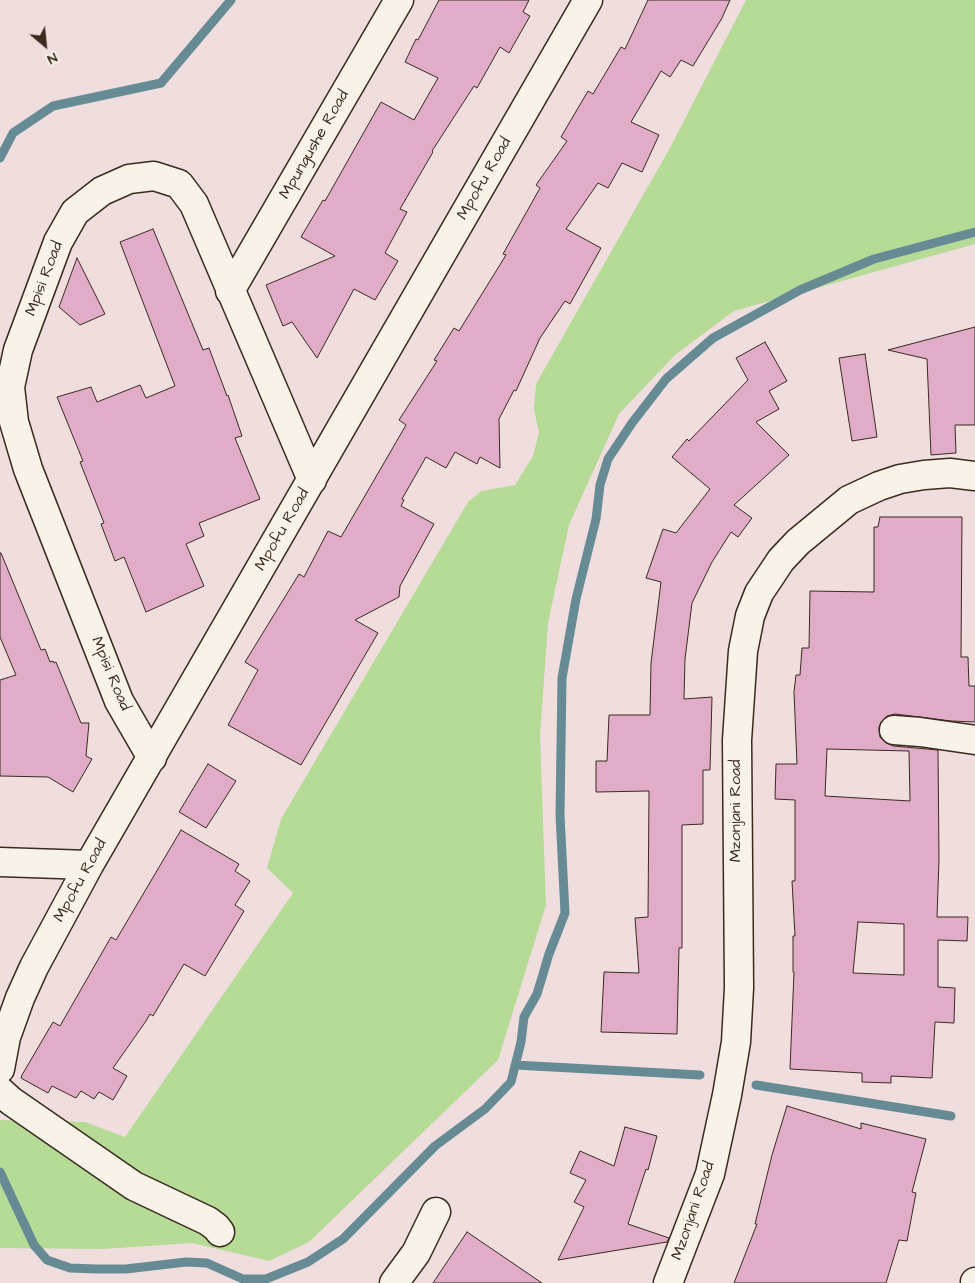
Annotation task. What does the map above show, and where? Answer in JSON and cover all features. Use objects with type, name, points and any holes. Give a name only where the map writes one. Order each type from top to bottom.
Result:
[{"type":"street","name":"Mpungushe Road","points":[[230,291],[399,0]]},
{"type":"street","name":"Mpofu Road","points":[[0,1069],[6,1037],[20,998],[34,967],[89,865],[588,0]]},
{"type":"street","name":"Mpisi Road","points":[[152,758],[119,701],[28,469],[14,422],[10,387],[18,350],[58,242],[75,212],[102,191],[129,179],[154,176],[179,184],[194,204],[312,480]]},
{"type":"street","name":"Mzonjani Road","points":[[668,1283],[710,1174],[736,1042],[738,988],[737,740],[743,651],[750,616],[759,593],[781,560],[798,542],[849,500],[879,486],[900,479],[950,473],[975,476]]},
{"type":"street","points":[[894,730],[975,740]]},
{"type":"street","points":[[0,862],[89,865]]},
{"type":"street","points":[[0,1091],[11,1101],[134,1186],[208,1221],[220,1232]]},
{"type":"street","points":[[394,1283],[416,1253],[436,1212]]},
{"type":"green space","points":[[746,0],[975,0],[975,244],[734,311],[675,355],[619,414],[569,525],[548,623],[540,735],[546,905],[498,1060],[309,1242],[269,1261],[192,1243],[103,1249],[0,1248],[0,1120],[85,1122],[125,1137],[293,893],[267,868],[281,819],[468,502],[481,491],[515,485],[533,456],[539,433],[534,409],[536,384],[671,146]]},
{"type":"building","points":[[439,0],[529,0],[523,12],[530,16],[509,53],[500,47],[477,88],[474,86],[432,151],[400,209],[407,212],[385,253],[398,261],[375,300],[354,289],[317,358],[292,322],[283,326],[266,285],[335,256],[301,237],[323,200],[325,201],[381,102],[414,120],[438,78],[405,62]]},
{"type":"building","points":[[648,0],[730,0],[722,18],[693,66],[681,60],[670,77],[661,71],[631,122],[659,135],[642,172],[622,163],[608,188],[598,183],[566,229],[601,248],[570,304],[565,301],[540,338],[516,391],[514,390],[499,419],[500,468],[480,457],[477,464],[455,452],[446,468],[426,457],[402,499],[404,500],[401,506],[434,524],[400,586],[399,597],[355,620],[378,633],[301,765],[228,725],[258,670],[245,662],[299,574],[304,577],[328,531],[341,537],[406,425],[399,420],[437,361],[434,360],[454,328],[459,331],[506,255],[503,254],[540,188],[536,185],[567,141],[561,137],[588,91],[593,94],[621,47],[625,49]]},
{"type":"building","points":[[153,229],[203,350],[209,348],[228,395],[242,436],[235,438],[260,499],[199,523],[204,536],[186,544],[204,586],[146,612],[124,557],[115,561],[101,524],[104,523],[80,462],[83,461],[57,397],[91,387],[97,402],[140,385],[146,398],[175,386],[120,242]]},
{"type":"building","points":[[77,258],[105,314],[80,325],[59,307]]},
{"type":"building","points":[[975,327],[975,425],[955,425],[956,453],[931,455],[927,359],[888,350]]},
{"type":"building","points":[[765,342],[787,381],[769,391],[779,409],[756,422],[789,455],[734,505],[752,518],[738,537],[731,532],[712,562],[692,603],[685,659],[684,699],[712,697],[710,770],[703,770],[703,824],[682,825],[682,948],[679,948],[677,1034],[601,1032],[604,972],[639,973],[635,918],[648,917],[649,791],[596,792],[596,761],[607,761],[609,715],[650,715],[651,663],[661,582],[646,578],[663,529],[676,533],[710,489],[672,457],[687,439],[689,441],[748,380],[736,358]]},
{"type":"building","points":[[865,354],[877,437],[852,441],[839,358]]},
{"type":"building","points":[[880,517],[962,517],[961,657],[968,657],[969,686],[975,686],[975,722],[895,714],[887,716],[881,722],[879,728],[880,737],[886,743],[893,746],[938,750],[939,860],[937,917],[968,917],[967,941],[938,940],[938,987],[955,988],[954,1023],[935,1022],[932,1078],[891,1076],[891,1083],[862,1082],[862,1073],[790,1069],[794,972],[793,936],[795,936],[792,881],[795,881],[795,800],[775,799],[776,764],[797,764],[794,692],[796,675],[800,675],[802,648],[809,648],[810,591],[874,592],[874,527],[878,527]],"holes":[[[827,749],[909,751],[910,801],[825,796]],[[858,922],[904,924],[904,975],[853,973]]]},
{"type":"building","points":[[0,553],[41,650],[45,649],[50,662],[56,662],[81,723],[89,723],[86,756],[92,759],[73,792],[48,777],[0,776],[0,680],[16,675],[0,637]]},
{"type":"building","points":[[208,764],[236,781],[206,828],[179,812]]},
{"type":"building","points":[[181,830],[239,864],[235,871],[250,881],[235,905],[244,911],[205,976],[184,964],[153,1016],[150,1014],[113,1068],[127,1076],[113,1100],[99,1092],[94,1099],[81,1091],[76,1098],[52,1086],[48,1093],[21,1078],[53,1022],[60,1026],[111,937],[116,940]]},
{"type":"building","points":[[787,1106],[861,1129],[861,1123],[926,1139],[912,1192],[916,1193],[907,1241],[899,1240],[886,1283],[734,1283],[757,1224],[755,1224],[772,1155]]},
{"type":"building","points":[[625,1127],[657,1136],[648,1170],[646,1169],[628,1224],[669,1238],[667,1242],[558,1260],[584,1207],[574,1202],[586,1180],[570,1173],[580,1151],[614,1166]]},
{"type":"building","points":[[467,1232],[542,1283],[433,1283]]},
{"type":"waterway","points":[[0,158],[13,133],[53,106],[161,83],[231,0]]},
{"type":"waterway","points":[[0,1172],[34,1245],[47,1260],[70,1268],[96,1269],[126,1269],[186,1262],[207,1263],[243,1279],[266,1279],[308,1262],[343,1239],[435,1146],[485,1109],[511,1082],[521,1042],[524,1017],[537,994],[549,954],[565,913],[560,815],[562,678],[576,599],[596,519],[600,485],[608,459],[632,423],[666,379],[713,338],[800,290],[874,259],[975,232]]},
{"type":"waterway","points":[[515,1065],[700,1075]]},
{"type":"waterway","points":[[756,1085],[951,1116]]}]
